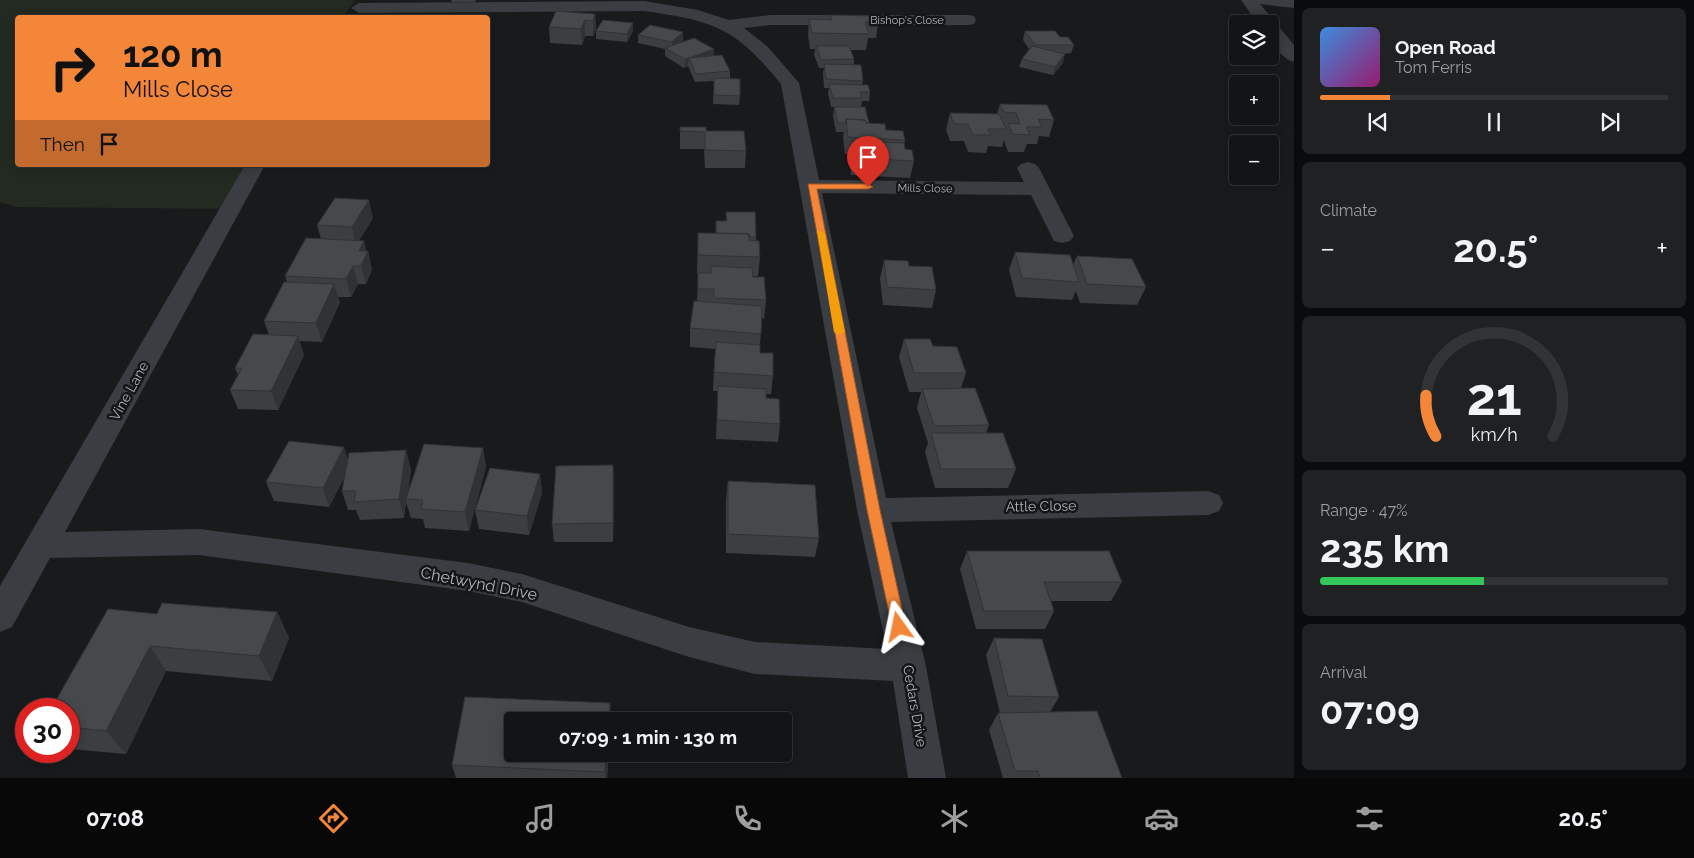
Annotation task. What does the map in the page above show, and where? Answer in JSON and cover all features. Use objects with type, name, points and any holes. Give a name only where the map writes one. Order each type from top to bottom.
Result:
[{"type":"street","points":[[1249,0],[1261,15]]},
{"type":"street","points":[[1265,0],[1294,3]]},
{"type":"street","name":"Cedars Drive","points":[[359,9],[644,6],[686,13],[727,25],[767,54],[790,83],[812,186],[873,510],[908,666],[927,778]]},
{"type":"street","name":"Bishop's Close","points":[[727,25],[770,20],[968,20]]},
{"type":"street","points":[[1279,38],[1294,57]]},
{"type":"street","name":"Vine Lane","points":[[5,601],[42,545],[254,167]]},
{"type":"street","points":[[1028,168],[1062,236]]},
{"type":"street","name":"Mills Close","points":[[812,186],[1039,189]]},
{"type":"street","name":"Attle Close","points":[[873,510],[1208,503]]},
{"type":"street","name":"Chetwynd Drive","points":[[42,545],[199,542],[468,577],[522,588],[689,642],[755,658],[908,666]]},
{"type":"shaded area","points":[[0,0],[355,0],[344,15],[15,15],[15,167],[254,167],[230,209],[17,207],[0,202]]},
{"type":"building","points":[[556,11],[595,14],[593,21],[585,20],[581,29],[549,27]]},
{"type":"building","points":[[830,15],[876,16],[878,23],[865,22],[869,34],[812,33],[809,19],[832,20]]},
{"type":"building","points":[[603,20],[633,23],[627,34],[596,31]]},
{"type":"building","points":[[650,25],[683,32],[672,42],[638,35]]},
{"type":"building","points":[[1025,31],[1055,31],[1060,37],[1068,37],[1074,45],[1035,45]]},
{"type":"building","points":[[694,38],[714,49],[685,59],[665,48]]},
{"type":"building","points":[[816,46],[849,46],[854,59],[821,60]]},
{"type":"building","points":[[1032,46],[1065,54],[1055,67],[1022,59]]},
{"type":"building","points":[[722,55],[730,71],[696,74],[689,58]]},
{"type":"building","points":[[824,64],[861,65],[863,81],[826,79]]},
{"type":"building","points":[[714,78],[740,79],[740,96],[714,95]]},
{"type":"building","points":[[829,84],[868,85],[870,92],[860,92],[862,98],[833,98]]},
{"type":"building","points":[[1000,104],[1047,105],[1054,120],[1038,119],[1042,127],[1026,127],[1030,135],[1013,134],[1008,123],[1020,124],[1016,113],[1004,112]]},
{"type":"building","points":[[834,107],[865,107],[869,123],[866,123],[865,120],[846,119],[845,123],[838,123]]},
{"type":"building","points":[[950,113],[999,114],[1006,129],[988,129],[991,135],[973,135],[968,124],[954,124]]},
{"type":"building","points":[[846,119],[885,124],[886,130],[903,131],[905,140],[848,137]]},
{"type":"building","points":[[680,127],[706,127],[706,131],[744,131],[746,151],[705,150],[705,132],[680,131]]},
{"type":"building","points":[[853,141],[904,143],[905,149],[912,150],[914,161],[854,158]]},
{"type":"building","points":[[335,198],[369,200],[352,227],[317,225]]},
{"type":"building","points":[[726,212],[755,212],[756,237],[749,237],[749,234],[716,233],[716,221],[727,221]]},
{"type":"building","points":[[698,233],[749,234],[749,240],[759,241],[760,257],[698,255]]},
{"type":"building","points":[[306,238],[364,241],[359,251],[368,251],[361,266],[353,266],[346,279],[285,276]]},
{"type":"building","points":[[1015,252],[1070,255],[1079,282],[1022,278]]},
{"type":"building","points":[[1077,256],[1132,259],[1146,287],[1087,284]]},
{"type":"building","points":[[884,260],[908,261],[909,266],[932,267],[936,290],[887,287]]},
{"type":"building","points":[[711,266],[752,268],[753,277],[764,277],[766,300],[714,298],[714,289],[698,289],[698,273],[711,273]]},
{"type":"building","points":[[284,282],[334,284],[316,323],[264,321]]},
{"type":"building","points":[[694,301],[762,306],[761,334],[690,328]]},
{"type":"building","points":[[253,334],[298,336],[271,391],[230,390],[242,368],[235,368]]},
{"type":"building","points":[[904,339],[930,339],[933,346],[957,347],[966,373],[914,373]]},
{"type":"building","points":[[716,342],[760,345],[760,353],[773,353],[773,376],[714,372]]},
{"type":"building","points":[[718,386],[766,389],[766,398],[779,399],[780,424],[717,420]]},
{"type":"building","points":[[975,388],[989,425],[934,426],[922,389]]},
{"type":"building","points":[[931,433],[1003,433],[1016,469],[941,469]]},
{"type":"building","points":[[289,441],[344,447],[323,488],[266,482]]},
{"type":"building","points":[[424,444],[483,448],[465,512],[421,509],[423,500],[406,499]]},
{"type":"building","points":[[406,450],[399,499],[354,502],[356,491],[342,491],[349,453]]},
{"type":"building","points":[[613,465],[613,523],[552,524],[556,466]]},
{"type":"building","points":[[490,468],[540,474],[527,516],[475,510]]},
{"type":"building","points":[[728,481],[815,485],[819,538],[728,534]]},
{"type":"building","points":[[967,551],[1109,551],[1122,582],[1044,582],[1054,611],[984,611]]},
{"type":"building","points":[[162,603],[277,612],[259,656],[150,646],[106,731],[80,728],[80,698],[57,698],[108,609],[157,614]]},
{"type":"building","points":[[994,638],[1042,639],[1059,697],[1008,696]]},
{"type":"building","points":[[465,697],[610,703],[610,712],[504,712],[504,762],[606,762],[605,772],[452,765]]},
{"type":"building","points":[[1097,711],[1122,778],[1040,778],[1038,771],[1015,771],[998,713]]},
{"type":"slow traffic","points":[[820,233],[839,332]]},
{"type":"route","points":[[868,187],[812,186],[873,510],[899,627]]}]
